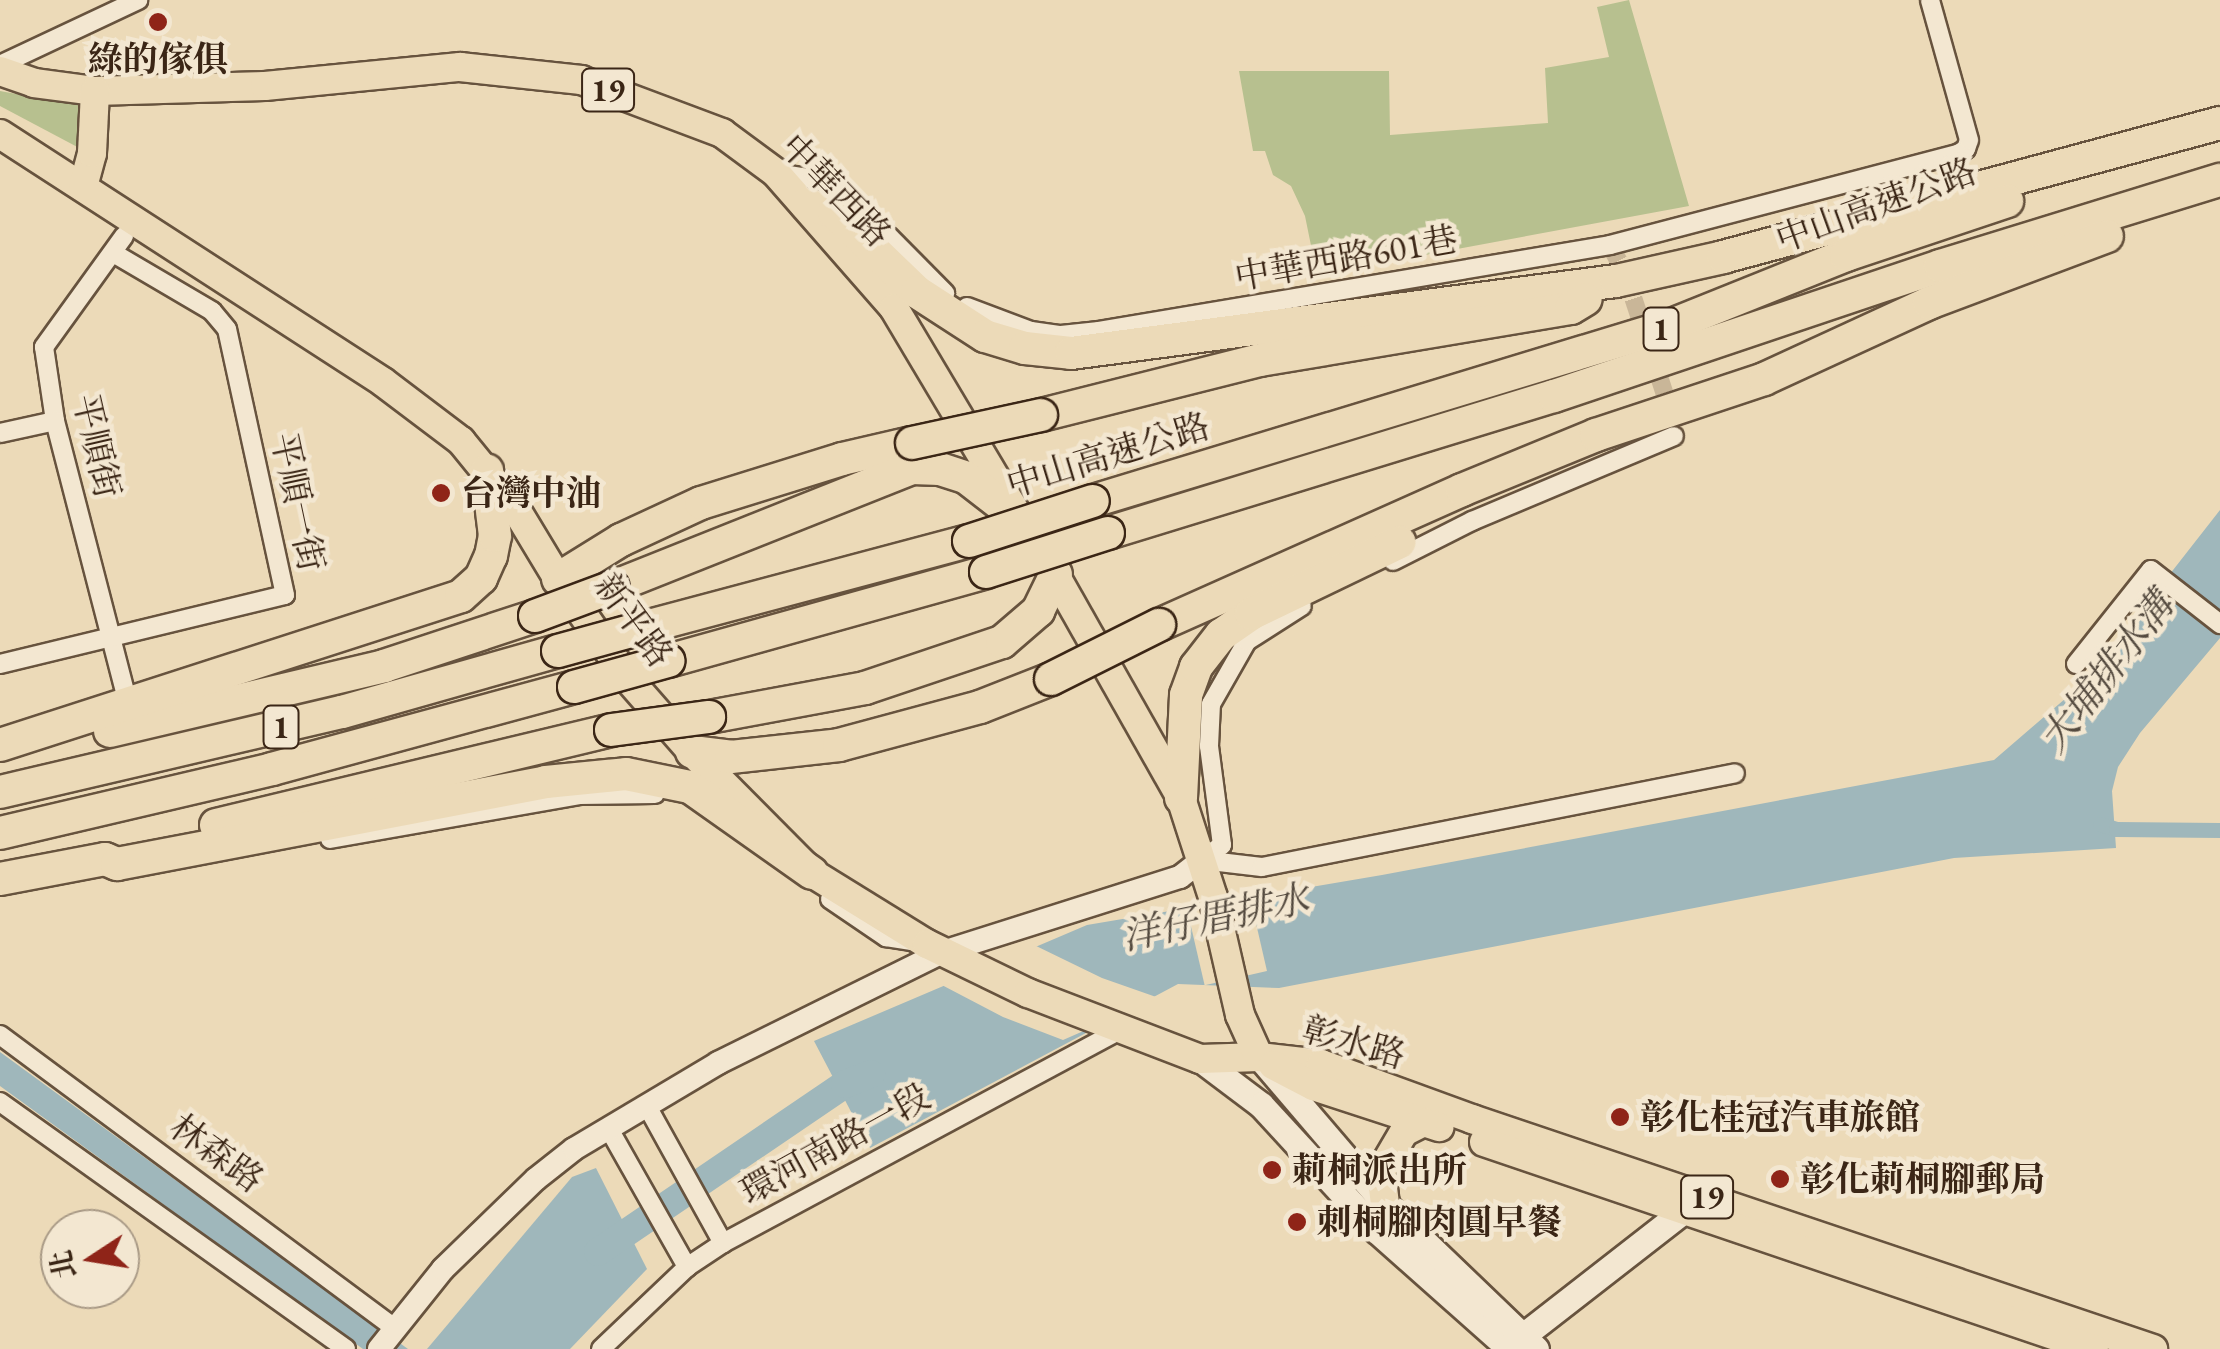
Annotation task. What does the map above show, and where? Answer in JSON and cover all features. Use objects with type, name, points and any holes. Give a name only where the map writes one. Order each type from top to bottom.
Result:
[{"type":"highway","points":[[806,204],[834,212],[918,292],[985,336],[1025,348],[1072,353],[1616,281],[1723,257],[2220,126]]},
{"type":"highway","name":"中山高速公路","points":[[0,792],[342,712],[969,540],[1672,325],[1846,255],[2220,126]]},
{"type":"highway","points":[[1182,798],[1186,695],[1196,667],[1221,635],[1251,614],[1487,498],[1699,411],[1929,303],[2178,210],[2216,182]]},
{"type":"highway","name":"1","points":[[0,833],[272,769],[986,572],[1554,396],[1940,266],[2216,182]]},
{"type":"highway","points":[[558,579],[621,540],[702,503],[842,458],[1260,360],[1570,308],[1616,281]]},
{"type":"highway","points":[[692,752],[731,757],[839,746],[963,712],[1051,678],[1160,625],[1596,435],[1764,379]]},
{"type":"highway","points":[[0,758],[384,666],[535,616],[912,468],[940,469],[967,478],[1020,519]]},
{"type":"highway","points":[[0,745],[461,596],[480,578],[492,556],[495,536],[487,470]]},
{"type":"highway","points":[[0,878],[105,859],[115,850],[611,730],[709,717],[865,688],[1002,642],[1038,611],[1056,574]]},
{"type":"highway","points":[[105,859],[117,864],[546,782],[626,774],[690,788],[812,873]]},
{"type":"main road","name":"中華西路","points":[[0,68],[34,83],[95,91],[265,86],[460,67],[581,80],[722,133],[776,172],[894,308],[1056,574],[1182,798],[1213,896],[1238,1006],[1259,1057]]},
{"type":"main road","points":[[82,187],[92,154],[95,91]]},
{"type":"main road","name":"新平路","points":[[0,134],[383,382],[460,441],[514,506],[558,579],[629,680],[692,752],[812,873],[935,948],[1028,993],[1200,1059],[1259,1057]]},
{"type":"main road","points":[[1259,1057],[1385,1204],[1516,1346]]},
{"type":"main road","name":"彰水路","points":[[1259,1057],[1313,1086],[2153,1349]]},
{"type":"main road","name":"彰水路","points":[[1259,1057],[1321,1064],[2094,1349]]},
{"type":"main road","points":[[1200,1059],[1261,1106],[1377,1231],[1516,1346]]},
{"type":"main road","points":[[1385,1204],[1382,1171],[1404,1132],[1424,1122]]},
{"type":"main road","points":[[1516,1346],[1689,1202]]},
{"type":"street","points":[[0,68],[138,0]]},
{"type":"street","name":"中華西路601巷","points":[[776,172],[821,180],[851,198],[921,274],[953,300],[990,320],[1061,335],[1382,286],[1610,245],[1696,226],[1966,149],[1969,140],[1930,0]]},
{"type":"street","name":"平順街","points":[[124,236],[115,254],[44,347],[55,421],[125,691]]},
{"type":"street","name":"平順一街","points":[[0,664],[109,634],[286,594],[227,330],[212,312],[115,254]]},
{"type":"street","points":[[0,434],[55,421]]},
{"type":"street","points":[[379,1349],[481,1228],[536,1178],[727,1058],[935,948],[1180,876],[1222,844],[1209,746],[1211,704],[1248,641],[1287,614],[1472,521],[1674,436]]},
{"type":"street","points":[[2076,664],[2152,570],[2220,624]]},
{"type":"street","points":[[0,733],[106,698]]},
{"type":"street","points":[[1202,860],[1262,867],[1735,772]]},
{"type":"street","points":[[152,868],[579,795],[645,792],[700,810],[886,937],[935,948]]},
{"type":"street","name":"環河南路一段","points":[[602,1349],[687,1267],[723,1244],[1122,1029]]},
{"type":"street","name":"林森路","points":[[0,1035],[394,1328]]},
{"type":"street","points":[[0,1102],[346,1349]]},
{"type":"street","points":[[648,1106],[723,1244]]},
{"type":"street","points":[[609,1129],[687,1267]]},
{"type":"green space","points":[[1629,0],[1689,206],[1317,275],[1305,216],[1291,186],[1273,175],[1265,151],[1253,151],[1239,71],[1389,71],[1390,135],[1548,123],[1545,68],[1609,57],[1597,7]]},
{"type":"green space","points":[[0,91],[88,107],[83,150],[0,106]]},
{"type":"water","name":"大埔排水溝","points":[[2220,510],[2220,638],[2140,733],[2118,767],[2112,791],[2116,848],[1954,858],[1279,988],[1178,984],[870,1148],[814,1041],[1087,925],[1382,875],[1994,760],[2087,680]]},
{"type":"water","points":[[0,1052],[408,1349],[363,1349],[0,1086]]},
{"type":"water","points":[[596,1168],[647,1269],[570,1349],[427,1349],[572,1177]]},
{"type":"pier","points":[[1249,893],[1267,971],[1205,985],[1187,907]]},
{"type":"pier","points":[[1030,943],[1102,978],[1159,998],[1063,1040],[1003,1017],[938,983]]},
{"type":"pier","points":[[594,1163],[600,1166],[650,1272]]},
{"type":"waterway","points":[[2100,824],[2116,829],[2220,830]]},
{"type":"waterway","name":"洋仔厝排水","points":[[598,1252],[845,1084],[871,1074]]},
{"type":"tunnel","points":[[1610,245],[1625,273],[1672,416]]},
{"type":"place","name":"綠的傢俱","points":[[158,22]]},
{"type":"place","name":"台灣中油","points":[[441,493]]},
{"type":"place","name":"彰化桂冠汽車旅館","points":[[1620,1117]]},
{"type":"place","name":"莿桐派出所","points":[[1272,1170]]},
{"type":"place","name":"彰化莿桐腳郵局","points":[[1780,1179]]},
{"type":"place","name":"刺桐腳肉圓早餐","points":[[1297,1222]]}]
